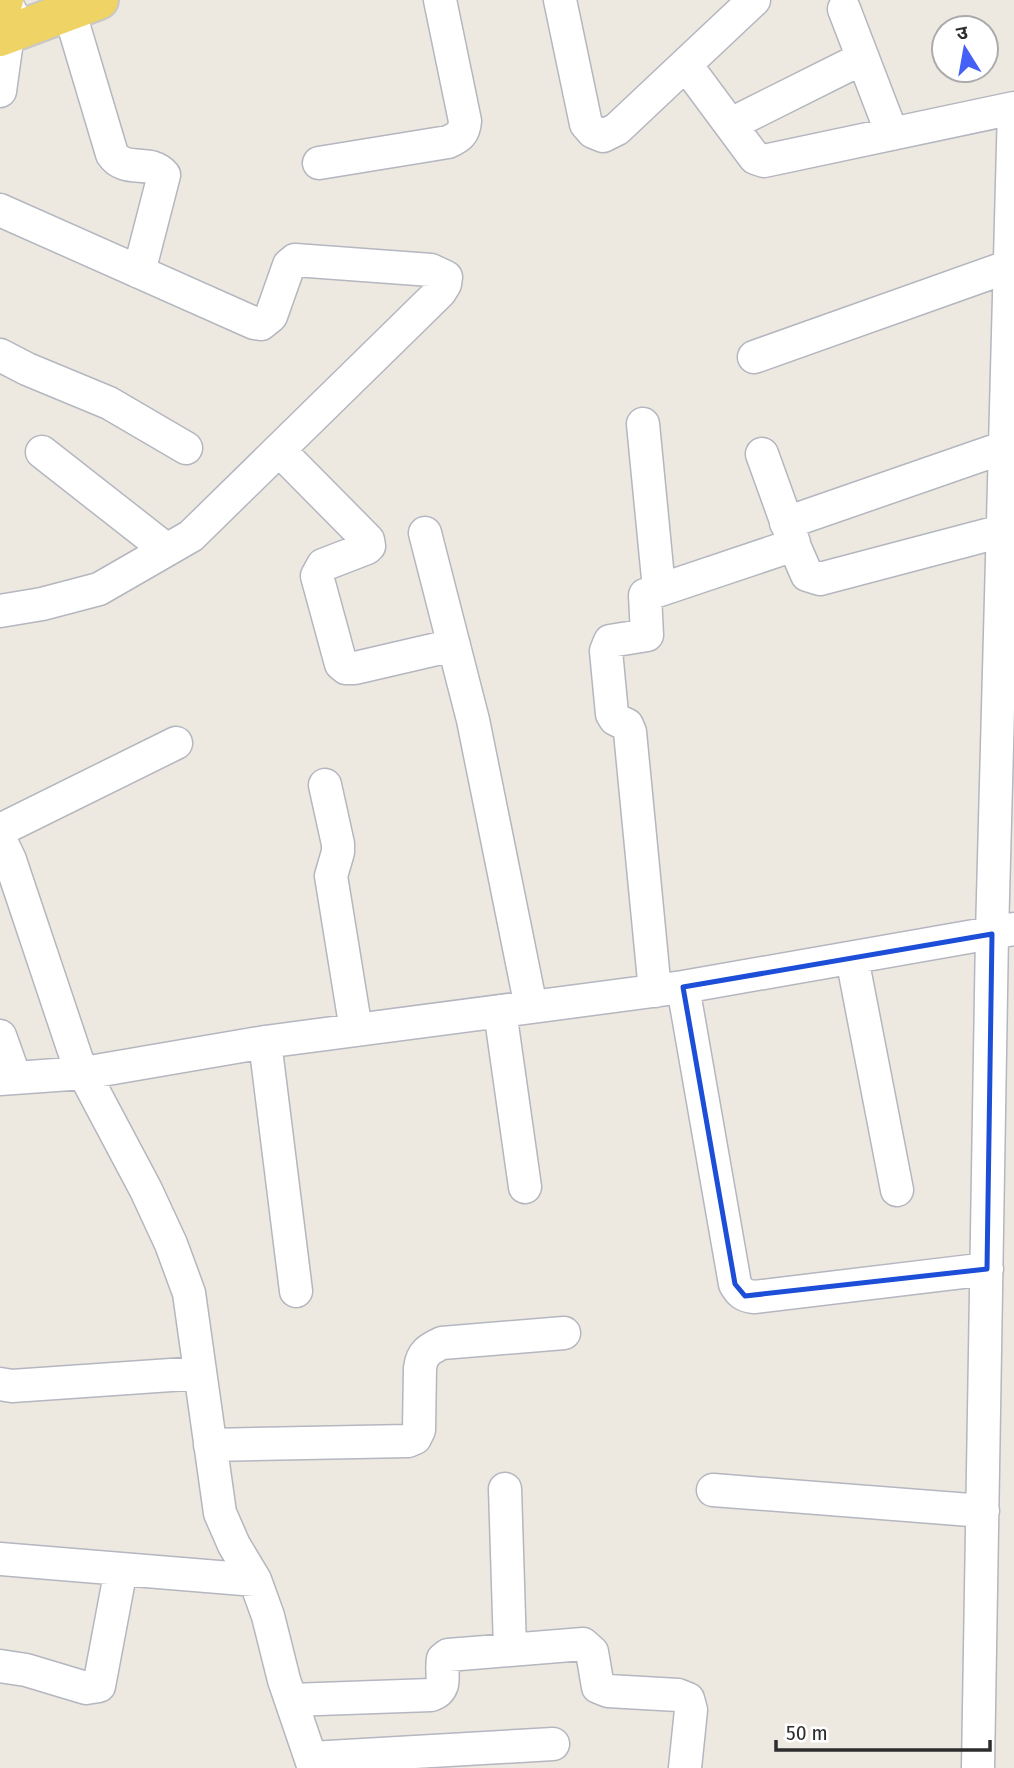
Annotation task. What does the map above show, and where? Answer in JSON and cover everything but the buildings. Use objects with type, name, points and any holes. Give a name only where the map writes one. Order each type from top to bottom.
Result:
[{"type":"main road","points":[[5,15],[78,4]]},
{"type":"street","points":[[319,163],[448,142],[458,138],[464,131],[465,121],[440,0]]},
{"type":"street","points":[[560,0],[586,124],[593,132],[603,136],[617,129],[754,0]]},
{"type":"street","points":[[78,4],[112,154],[121,164],[155,168],[164,175],[139,272]]},
{"type":"street","points":[[844,9],[892,134]]},
{"type":"street","points":[[0,91],[5,15]]},
{"type":"street","points":[[731,124],[863,58]]},
{"type":"street","points":[[685,65],[755,158],[764,161],[1014,108],[1002,531],[1005,772],[1001,1143],[987,1269],[978,1768]]},
{"type":"street","points":[[0,211],[254,323],[261,324],[271,316],[289,265],[295,260],[431,270],[446,277],[440,292],[191,536],[99,589],[42,604],[0,611]]},
{"type":"street","points":[[754,357],[1010,267]]},
{"type":"street","points":[[0,355],[109,403],[186,448]]},
{"type":"street","points":[[643,424],[659,589]]},
{"type":"street","points":[[987,1269],[754,1297],[739,1292],[669,989],[630,732],[627,725],[615,719],[612,714],[606,651],[610,641],[647,635],[643,599],[645,594],[1005,447]]},
{"type":"street","points":[[279,450],[368,540],[367,548],[324,565],[317,576],[341,664],[346,668],[355,668],[454,645]]},
{"type":"street","points":[[42,452],[167,550]]},
{"type":"street","points":[[762,454],[807,575],[820,579],[1002,531]]},
{"type":"street","points":[[425,533],[473,720],[531,1007]]},
{"type":"street","points":[[0,830],[176,743]]},
{"type":"street","points":[[324,785],[338,844],[331,876],[356,1030]]},
{"type":"street","points":[[0,839],[10,860],[50,983],[84,1073],[146,1190],[189,1293],[220,1513],[234,1545],[255,1580],[313,1763],[554,1744]]},
{"type":"street","points":[[0,1036],[8,1079],[84,1073],[265,1042],[669,989],[1003,931]]},
{"type":"street","points":[[852,958],[897,1190]]},
{"type":"street","points":[[500,1011],[525,1187]]},
{"type":"street","points":[[265,1042],[296,1291]]},
{"type":"street","points":[[210,1445],[408,1441],[415,1438],[419,1430],[420,1368],[421,1359],[427,1350],[442,1343],[564,1333]]},
{"type":"street","points":[[0,1384],[12,1386],[200,1373]]},
{"type":"street","points":[[505,1489],[510,1648]]},
{"type":"street","points":[[713,1490],[983,1511]]},
{"type":"street","points":[[0,1559],[255,1580]]},
{"type":"street","points":[[0,1666],[26,1670],[86,1688],[99,1686],[121,1569]]},
{"type":"street","points":[[291,1700],[431,1695],[443,1687],[441,1665],[448,1655],[583,1644],[592,1652],[597,1687],[684,1696],[690,1703],[685,1768]]},
{"type":"highlighted area","points":[[992,934],[987,1269],[745,1296],[735,1284],[683,987]]}]
